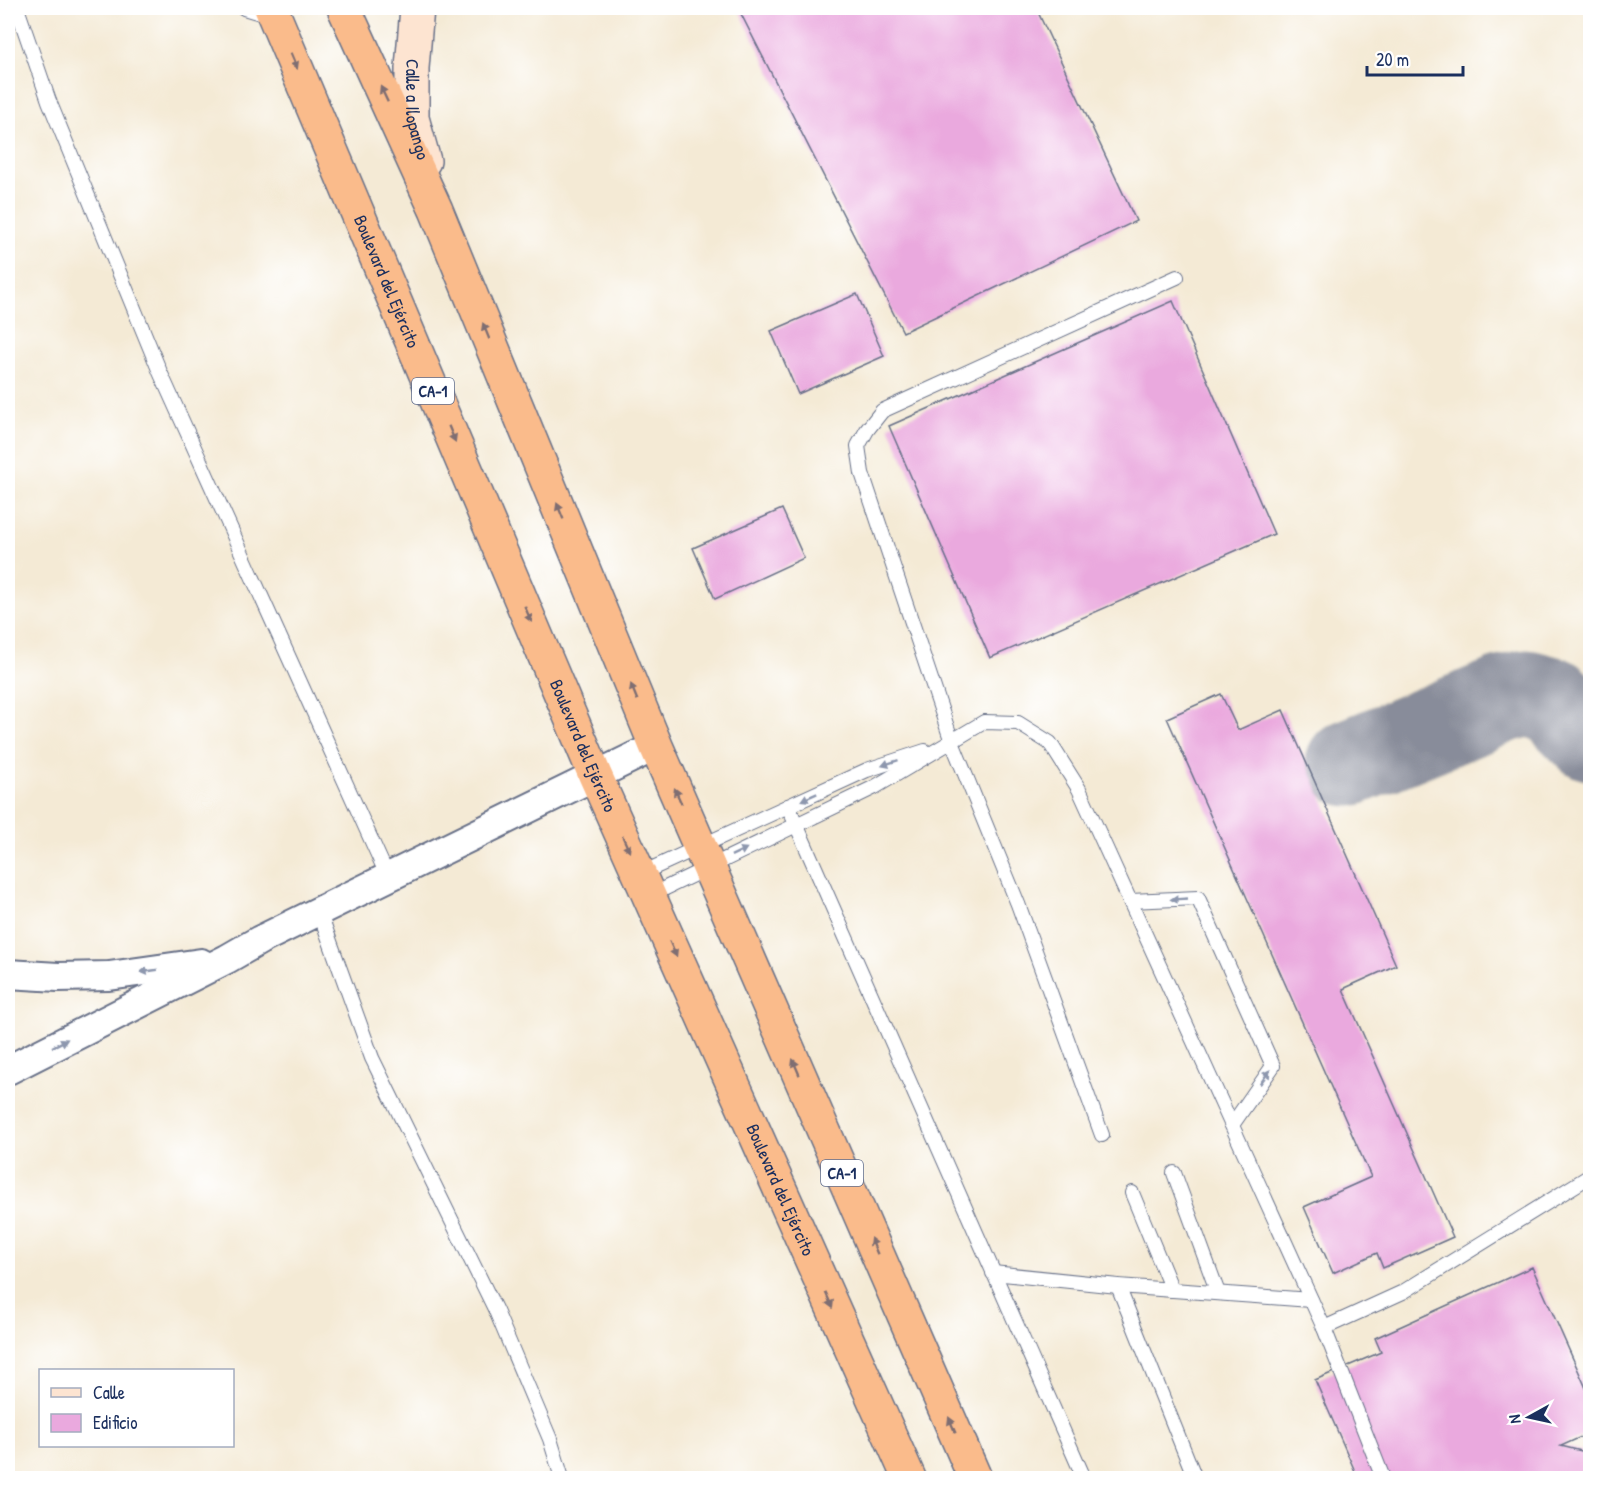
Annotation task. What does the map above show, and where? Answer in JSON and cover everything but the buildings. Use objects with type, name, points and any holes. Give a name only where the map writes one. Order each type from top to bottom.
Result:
[{"type":"highway","name":"CA-1","points":[[344,8],[436,210],[656,746],[975,1479]]},
{"type":"highway","name":"Boulevard del Ejército","points":[[273,12],[595,775],[909,1479]]},
{"type":"street","name":"Calle a Ilopango","points":[[417,8],[412,68],[412,118],[436,210]]},
{"type":"street","points":[[8,1070],[260,940],[656,746]]},
{"type":"street","points":[[8,974],[58,977],[109,976],[227,959]]},
{"type":"lane","points":[[17,8],[49,101],[160,372],[388,877]]},
{"type":"lane","points":[[244,8],[273,12]]},
{"type":"lane","points":[[1102,1135],[1018,904],[952,742],[862,473],[858,446],[882,411],[1177,277]]},
{"type":"lane","points":[[644,885],[705,857],[797,824],[875,787],[984,722],[1018,723],[1050,743],[1080,789],[1324,1328],[1383,1479]]},
{"type":"lane","points":[[644,885],[705,857],[788,806],[867,770],[952,742]]},
{"type":"lane","points":[[788,806],[1084,1479]]},
{"type":"lane","points":[[1130,901],[1198,898],[1273,1066],[1232,1125]]},
{"type":"lane","points":[[319,911],[372,1058],[496,1311],[550,1439],[562,1479]]},
{"type":"lane","points":[[1174,1173],[1218,1293]]},
{"type":"lane","points":[[1324,1328],[1403,1292],[1590,1176]]},
{"type":"lane","points":[[1132,1193],[1172,1290]]},
{"type":"lane","points":[[993,1273],[1118,1286],[1311,1300]]},
{"type":"lane","points":[[1118,1286],[1195,1479]]},
{"type":"taxiway","points":[[1349,763],[1502,700],[1527,693],[1553,700],[1590,737]]}]
